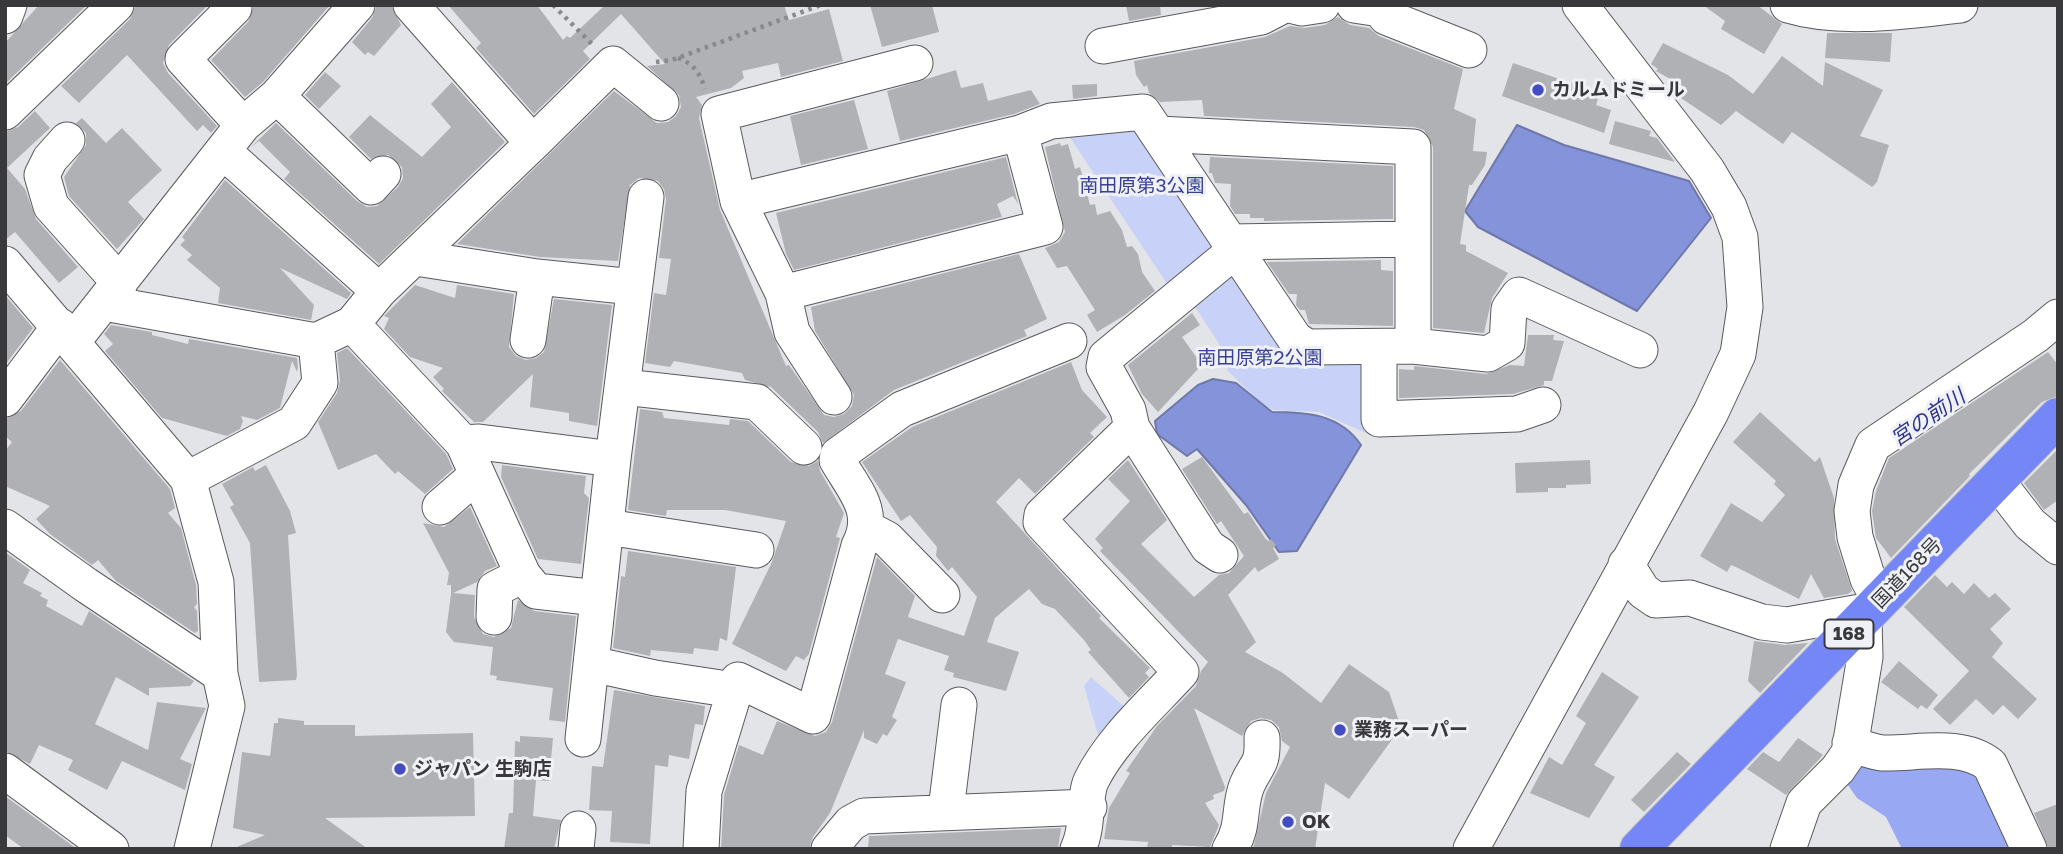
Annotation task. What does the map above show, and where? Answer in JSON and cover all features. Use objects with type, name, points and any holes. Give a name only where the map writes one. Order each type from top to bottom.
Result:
[{"type":"highway","name":"国道168号","points":[[1639,849],[2058,417]]},
{"type":"street","points":[[5,16],[9,5]]},
{"type":"street","points":[[5,111],[116,5]]},
{"type":"street","points":[[5,399],[66,333],[112,293],[233,138],[278,96],[357,5]]},
{"type":"street","points":[[411,5],[533,143]]},
{"type":"street","points":[[1103,46],[1261,17],[1283,5]]},
{"type":"street","points":[[1290,5],[1302,8],[1322,5]]},
{"type":"street","points":[[1354,5],[1380,9],[1386,17],[1468,50]]},
{"type":"street","points":[[1471,849],[1711,412],[1738,354],[1745,307],[1745,273],[1740,237],[1729,207],[1712,179],[1580,5]]},
{"type":"street","points":[[1788,5],[1814,13],[1911,11],[1960,5]]},
{"type":"street","points":[[234,8],[183,59],[233,138],[379,291]]},
{"type":"street","points":[[834,397],[792,332],[783,293],[738,201],[719,114],[915,63]]},
{"type":"street","points":[[67,141],[50,159],[42,175],[51,206],[112,293],[316,341],[352,324],[379,291],[613,64],[662,103]]},
{"type":"street","points":[[278,96],[371,187],[383,174]]},
{"type":"street","points":[[738,201],[1020,133],[1051,121],[1143,112],[1295,339],[1307,347],[1396,346],[1489,354],[1507,343],[1509,309],[1519,295],[1640,350]]},
{"type":"street","points":[[783,293],[1045,227],[1020,133]]},
{"type":"street","points":[[1159,134],[1413,147],[1411,239],[1396,346],[1379,419],[1517,414],[1543,405]]},
{"type":"street","points":[[583,738],[613,459],[646,197]]},
{"type":"street","points":[[1220,555],[1208,547],[1132,428],[1128,410],[1104,367],[1106,357],[1234,245],[1411,239]]},
{"type":"street","points":[[416,258],[537,277],[634,287]]},
{"type":"street","points":[[5,264],[188,479],[216,582],[220,674],[227,706],[192,849]]},
{"type":"street","points":[[528,340],[537,277]]},
{"type":"street","points":[[1788,849],[1804,803],[1838,769],[1849,753],[1872,610],[1868,579],[1855,537],[1852,511],[1856,485],[1873,445],[2035,336],[2058,317]]},
{"type":"street","points":[[352,324],[463,443],[523,575],[536,591],[597,598]]},
{"type":"street","points":[[188,479],[294,423],[320,383],[316,341]]},
{"type":"street","points":[[701,849],[704,791],[738,680],[813,716],[859,546],[869,529],[866,511],[837,460],[838,455],[902,409],[1069,341]]},
{"type":"street","points":[[624,387],[757,402],[804,447]]},
{"type":"street","points":[[1078,849],[1089,807],[1090,782],[1116,746],[1181,672],[1041,522],[1042,515],[1132,428]]},
{"type":"street","points":[[463,443],[480,442],[613,459]]},
{"type":"street","points":[[440,507],[477,475]]},
{"type":"street","points":[[1996,480],[2029,524],[2058,547]]},
{"type":"street","points":[[5,527],[86,585],[220,674]]},
{"type":"street","points":[[607,527],[756,550]]},
{"type":"street","points":[[869,529],[887,540],[942,594]]},
{"type":"street","points":[[1626,564],[1643,591],[1656,600],[1690,598],[1762,622],[1787,625],[1872,610]]},
{"type":"street","points":[[494,617],[495,589],[523,575]]},
{"type":"street","points":[[592,664],[655,678],[734,690]]},
{"type":"street","points":[[946,810],[959,705]]},
{"type":"street","points":[[1230,849],[1240,833],[1248,784],[1262,759],[1262,738]]},
{"type":"street","points":[[1850,743],[1878,753],[1943,751],[1979,757],[1990,765],[2029,849]]},
{"type":"street","points":[[5,771],[111,849]]},
{"type":"street","points":[[829,849],[851,822],[864,816],[946,810],[1089,807]]},
{"type":"path","points":[[553,5],[613,64],[671,60],[821,5]]},
{"type":"green space","name":"南田原第3公園","points":[[1126,124],[1145,132],[1214,250],[1169,287],[1067,133]]},
{"type":"green space","name":"南田原第2公園","points":[[1221,271],[1240,274],[1295,357],[1360,361],[1368,370],[1366,433],[1319,412],[1274,410],[1263,405],[1227,370],[1230,361],[1190,299]]},
{"type":"green space","points":[[1091,677],[1128,710],[1100,742],[1084,686]]},
{"type":"shaded area","points":[[1517,125],[1564,145],[1689,181],[1711,218],[1637,311],[1478,227],[1465,211]]},
{"type":"shaded area","points":[[1213,379],[1236,383],[1272,412],[1310,414],[1333,421],[1353,435],[1361,445],[1297,551],[1279,552],[1246,505],[1197,449],[1187,456],[1157,434],[1155,421],[1198,385]]},
{"type":"shaded area","points":[[1864,760],[1971,768],[2016,849],[1902,849],[1886,817],[1857,798],[1843,778]]},
{"type":"building","points":[[39,5],[87,5],[5,84],[5,43]]},
{"type":"building","points":[[136,5],[208,5],[169,45],[163,63],[168,73],[217,126],[211,133],[203,125],[197,131],[127,55],[79,103],[61,86],[130,19]]},
{"type":"building","points":[[254,5],[330,5],[263,82],[245,97],[211,60],[248,22]]},
{"type":"building","points":[[377,5],[391,5],[401,25],[374,56],[368,52],[365,55],[352,42],[372,18]]},
{"type":"building","points":[[448,5],[537,5],[563,40],[567,36],[570,38],[605,5],[784,5],[789,20],[829,9],[843,61],[781,77],[778,63],[742,71],[744,78],[731,88],[696,97],[702,105],[699,118],[720,210],[786,366],[789,365],[824,415],[834,417],[844,414],[852,406],[854,395],[815,331],[811,307],[1019,254],[1047,319],[1024,330],[1027,336],[894,390],[823,443],[818,432],[771,387],[745,380],[742,373],[674,361],[670,367],[645,363],[654,293],[666,295],[671,259],[659,258],[666,199],[664,189],[658,181],[639,178],[630,185],[618,261],[540,257],[457,244],[614,91],[657,123],[668,122],[676,116],[681,107],[679,95],[647,66],[665,64],[621,14],[583,51],[590,59],[534,114],[476,48],[481,43]]},
{"type":"building","points":[[870,5],[932,5],[939,32],[882,47]]},
{"type":"building","points":[[1126,5],[1160,5],[1161,15],[1129,21]]},
{"type":"building","points":[[1703,5],[1757,5],[1782,24],[1764,54],[1721,29],[1725,21]]},
{"type":"building","points":[[1338,17],[1350,25],[1369,28],[1379,36],[1463,69],[1454,109],[1476,119],[1473,151],[1487,152],[1485,165],[1472,185],[1469,185],[1460,244],[1466,245],[1466,251],[1508,273],[1492,298],[1484,333],[1433,328],[1433,147],[1424,130],[1414,127],[1204,116],[1202,100],[1160,102],[1149,93],[1147,85],[1144,87],[1136,75],[1134,61],[1265,37],[1290,26],[1304,28],[1325,25]]},
{"type":"building","points":[[1827,33],[1892,33],[1890,62],[1825,58]]},
{"type":"building","points":[[1663,43],[1728,75],[1753,94],[1782,56],[1823,86],[1825,62],[1883,90],[1860,136],[1889,145],[1877,182],[1872,187],[1792,132],[1783,144],[1736,111],[1721,125],[1681,98],[1686,88],[1656,71],[1658,69],[1651,64]]},
{"type":"building","name":"カルムドミール","points":[[1513,63],[1600,93],[1596,105],[1611,110],[1604,133],[1502,96]]},
{"type":"building","points":[[956,70],[961,88],[983,83],[988,101],[1031,90],[1040,104],[1014,114],[900,141],[887,91]]},
{"type":"building","points":[[325,72],[341,86],[319,109],[305,95]]},
{"type":"building","points":[[452,82],[505,142],[379,264],[284,179],[290,172],[259,141],[250,148],[276,123],[357,201],[367,207],[377,206],[398,187],[403,178],[402,167],[388,155],[371,159],[349,137],[370,115],[422,157],[451,127],[431,104]]},
{"type":"building","points":[[1097,84],[1097,96],[1073,99],[1072,85]]},
{"type":"building","points":[[854,100],[868,149],[801,165],[790,116]]},
{"type":"building","points":[[35,111],[50,128],[7,168],[25,189],[36,219],[78,267],[59,283],[15,232],[5,240],[5,132],[18,127]]},
{"type":"building","points":[[82,118],[106,143],[122,128],[162,170],[128,202],[144,219],[117,249],[69,196],[64,177],[86,145],[86,133],[76,123]]},
{"type":"building","points":[[1615,121],[1651,131],[1649,136],[1657,138],[1675,162],[1609,144]]},
{"type":"building","points":[[1060,143],[1061,146],[1068,144],[1075,169],[1080,167],[1090,205],[1095,204],[1097,215],[1110,211],[1122,230],[1127,247],[1132,246],[1138,254],[1142,272],[1155,291],[1125,315],[1097,332],[1087,315],[1095,310],[1067,266],[1057,268],[1045,248],[1059,242],[1065,232],[1045,147]]},
{"type":"building","points":[[1006,157],[1018,204],[1013,196],[997,204],[1002,217],[794,270],[786,254],[776,213]]},
{"type":"building","points":[[1210,157],[1393,166],[1393,219],[1264,221],[1264,218],[1250,218],[1250,214],[1235,214],[1230,206],[1231,184],[1215,183],[1212,173],[1209,173]]},
{"type":"building","points":[[225,180],[351,293],[347,299],[280,268],[314,305],[311,320],[218,303],[220,288],[187,260],[192,255],[180,245],[185,240],[182,237]]},
{"type":"building","points":[[1381,260],[1381,270],[1393,271],[1393,326],[1309,324],[1305,310],[1300,310],[1296,305],[1297,294],[1289,294],[1267,262]]},
{"type":"building","points":[[415,285],[455,298],[457,285],[514,294],[509,347],[516,356],[526,360],[536,358],[544,352],[554,299],[612,305],[597,426],[569,421],[569,413],[530,407],[533,374],[483,422],[474,422],[442,391],[444,389],[433,377],[443,368],[410,357],[384,329],[389,318],[384,316]]},
{"type":"building","points":[[5,295],[33,328],[5,365]]},
{"type":"building","points":[[1192,313],[1200,325],[1182,337],[1199,361],[1198,369],[1158,412],[1142,394],[1128,365]]},
{"type":"building","points":[[111,325],[152,332],[152,335],[188,344],[189,339],[297,358],[297,372],[292,361],[280,408],[257,420],[241,416],[243,421],[240,429],[227,436],[162,418],[105,351],[113,344],[104,334]]},
{"type":"building","points":[[1528,335],[1554,335],[1553,340],[1564,341],[1552,381],[1544,381],[1544,385],[1513,394],[1399,398],[1399,369],[1414,370],[1414,366],[1486,374],[1510,365],[1524,366]]},
{"type":"building","points":[[347,348],[446,454],[453,469],[425,494],[398,471],[395,474],[376,454],[338,470],[318,422],[337,393],[340,381],[337,353]]},
{"type":"building","points":[[2048,352],[2058,365],[2058,396],[2042,402],[1969,474],[1891,558],[1876,538],[1872,511],[1876,491],[1889,458]]},
{"type":"building","points":[[60,360],[170,489],[175,508],[168,513],[181,528],[196,585],[197,604],[194,607],[197,611],[198,631],[195,633],[116,581],[98,560],[92,565],[50,534],[36,519],[50,506],[5,486],[5,451],[12,442],[5,436],[5,419],[21,411]]},
{"type":"building","points":[[1071,362],[1082,390],[1107,417],[1090,433],[1094,437],[1035,494],[1019,478],[996,502],[1101,616],[1099,618],[1150,668],[1145,673],[1149,677],[1129,698],[1088,652],[1091,650],[1084,640],[1055,609],[1042,604],[1029,589],[995,618],[987,642],[1019,652],[1006,691],[953,677],[954,673],[944,670],[949,656],[898,639],[885,674],[906,682],[892,717],[897,720],[887,736],[883,734],[877,744],[864,738],[864,730],[830,813],[813,837],[809,849],[721,849],[724,795],[739,745],[763,755],[777,721],[815,736],[826,732],[832,722],[877,557],[915,596],[908,617],[964,636],[977,597],[952,567],[948,571],[936,556],[937,547],[910,515],[901,521],[862,462],[912,427]]},
{"type":"building","points":[[640,409],[662,412],[664,418],[729,425],[730,419],[748,421],[791,462],[809,466],[818,461],[820,471],[844,513],[836,537],[840,538],[809,654],[804,660],[796,656],[786,671],[732,644],[772,562],[786,521],[725,510],[667,510],[666,516],[628,510]]},
{"type":"building","points":[[1760,412],[1815,462],[1820,457],[1834,498],[1835,539],[1852,591],[1848,594],[1824,598],[1811,574],[1799,599],[1736,567],[1731,565],[1727,572],[1700,556],[1731,503],[1762,522],[1785,495],[1774,484],[1776,481],[1733,442]]},
{"type":"building","points":[[2058,449],[2058,500],[2044,510],[2024,483]]},
{"type":"building","points":[[1202,457],[1244,514],[1248,512],[1265,538],[1268,541],[1271,539],[1276,545],[1273,548],[1279,559],[1258,572],[1255,567],[1228,595],[1256,642],[1245,652],[1283,673],[1321,703],[1349,664],[1389,692],[1401,727],[1349,799],[1325,783],[1315,849],[1253,849],[1266,793],[1290,747],[1282,741],[1279,727],[1271,720],[1261,718],[1251,721],[1242,736],[1194,708],[1225,787],[1224,791],[1213,795],[1214,799],[1205,803],[1219,825],[1210,847],[1172,845],[1172,849],[1147,849],[1148,842],[1104,839],[1109,808],[1130,773],[1126,771],[1157,726],[1196,686],[1201,671],[1208,662],[1100,551],[1103,548],[1095,539],[1130,501],[1108,479],[1128,460],[1167,520],[1141,544],[1194,597],[1219,575],[1229,573],[1244,556],[1221,521],[1217,524],[1182,469]]},
{"type":"building","points":[[1590,460],[1591,484],[1548,488],[1548,492],[1516,493],[1515,463]]},
{"type":"building","points":[[266,465],[290,511],[296,533],[288,535],[297,675],[296,680],[259,682],[250,543],[230,507],[234,505],[222,484],[253,467],[255,471]]},
{"type":"building","points":[[502,465],[586,476],[584,493],[589,498],[581,564],[538,559],[501,477]]},
{"type":"building","points":[[470,507],[497,566],[485,571],[477,582],[453,593],[475,595],[474,617],[483,634],[494,637],[511,628],[518,600],[534,611],[576,616],[565,722],[549,720],[553,688],[496,680],[497,676],[490,675],[493,647],[454,642],[446,632],[451,594],[451,585],[447,585],[449,573],[423,523],[444,527]]},
{"type":"building","points":[[628,551],[736,567],[727,641],[720,638],[718,651],[694,648],[693,654],[651,650],[650,656],[613,648],[621,576],[625,577]]},
{"type":"building","points":[[5,552],[30,570],[23,583],[42,593],[40,596],[48,600],[46,606],[82,626],[89,611],[194,681],[190,686],[149,688],[149,696],[116,677],[95,724],[148,750],[157,702],[206,708],[180,759],[192,764],[185,790],[122,761],[107,790],[68,770],[73,760],[39,745],[30,764],[5,751]]},
{"type":"building","points":[[1935,575],[1947,587],[1952,582],[1964,594],[1974,583],[1989,598],[1995,593],[2011,609],[1990,629],[2003,643],[1992,657],[2037,699],[2018,719],[2003,705],[1993,715],[1976,699],[1950,725],[1933,709],[1969,671],[1904,607]]},
{"type":"building","points":[[1754,641],[1785,645],[1808,643],[1760,693],[1748,681]]},
{"type":"building","points":[[1899,661],[1938,695],[1927,709],[1921,705],[1918,709],[1881,682]]},
{"type":"building","points":[[1602,672],[1639,697],[1594,765],[1615,777],[1589,818],[1530,793],[1549,757],[1562,765],[1586,723],[1576,716]]},
{"type":"building","points":[[614,690],[705,706],[703,725],[695,724],[689,759],[669,755],[668,767],[655,765],[650,844],[610,842],[612,811],[589,810],[592,766],[603,767]]},
{"type":"building","points":[[278,718],[304,721],[304,725],[355,725],[355,736],[473,733],[475,816],[325,818],[368,849],[232,849],[265,835],[233,828],[242,752],[270,756],[274,723],[278,723]]},
{"type":"building","points":[[520,736],[553,738],[549,781],[536,780],[533,816],[561,820],[554,849],[504,849],[509,813],[513,813],[515,741],[520,742]]},
{"type":"building","points":[[1798,738],[1823,755],[1786,795],[1747,769],[1763,752],[1779,762]]},
{"type":"building","points":[[1677,752],[1691,764],[1644,812],[1631,800]]},
{"type":"building","points":[[5,796],[77,849],[24,849],[5,835]]},
{"type":"building","points":[[2058,804],[2058,849],[2049,849],[2034,813]]},
{"type":"building","points":[[1061,828],[1058,849],[868,849],[869,836]]},
{"type":"place","name":"カルムドミール","points":[[1538,90]]},
{"type":"place","name":"業務スーパー","points":[[1340,730]]},
{"type":"place","name":"ジャパン 生駒店","points":[[400,769]]},
{"type":"place","name":"OK","points":[[1288,822]]},
{"type":"water label","name":"宮の前川","points":[[1928,418]]}]
